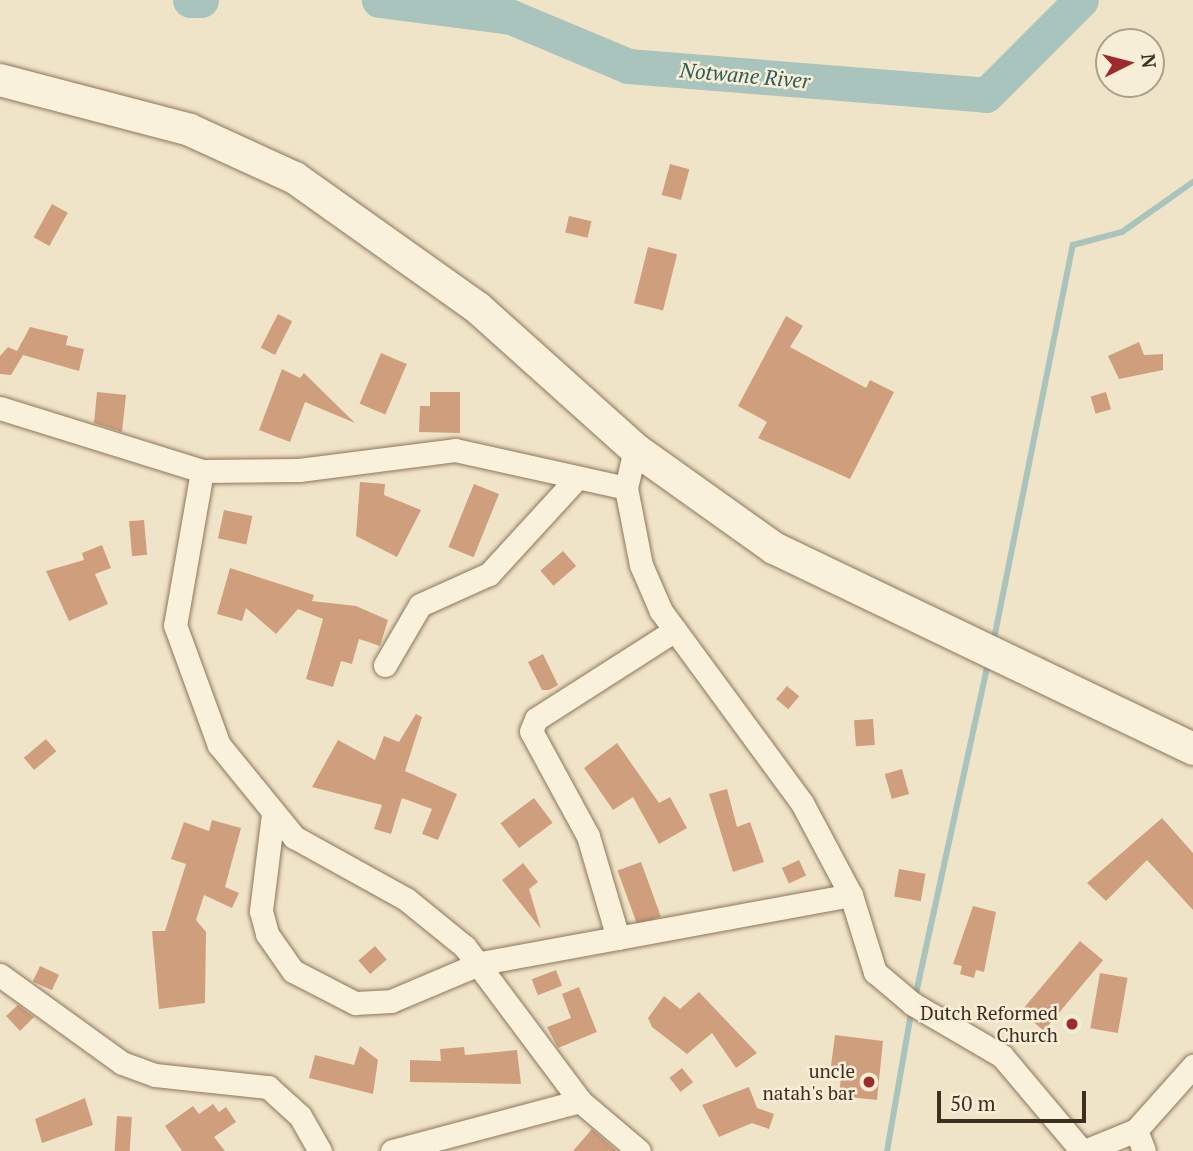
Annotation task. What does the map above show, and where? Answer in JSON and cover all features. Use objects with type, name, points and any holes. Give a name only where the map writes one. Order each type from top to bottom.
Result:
[{"type":"street","points":[[0,80],[190,130],[295,178],[478,308],[635,449],[774,548],[1193,749]]},
{"type":"street","points":[[0,408],[202,471],[299,470],[455,450],[625,488]]},
{"type":"street","points":[[635,449],[625,488],[641,565],[676,630],[802,803],[851,895],[880,979],[1002,1056],[1084,1151],[1140,1141],[1193,1066]]},
{"type":"street","points":[[202,471],[174,625],[178,648],[219,745],[272,814],[312,851],[406,900],[481,963],[580,1101],[639,1151]]},
{"type":"street","points":[[385,665],[420,605],[489,574],[577,478]]},
{"type":"street","points":[[618,938],[607,882],[588,836],[531,731],[536,719],[676,630]]},
{"type":"street","points":[[272,814],[261,911],[267,934],[293,971],[327,993],[373,1004],[481,963],[851,895]]},
{"type":"street","points":[[0,975],[122,1063],[155,1075],[268,1087],[300,1116],[320,1151]]},
{"type":"street","points":[[393,1151],[580,1101]]},
{"type":"building","points":[[670,164],[689,169],[681,200],[662,195]]},
{"type":"building","points":[[52,204],[68,213],[49,246],[34,237]]},
{"type":"building","points":[[569,216],[591,221],[588,238],[565,233]]},
{"type":"building","points":[[648,247],[677,254],[663,311],[634,303]]},
{"type":"building","points":[[278,314],[292,321],[275,355],[261,348]]},
{"type":"building","points":[[786,316],[803,326],[790,347],[866,388],[870,380],[894,392],[850,479],[758,438],[767,422],[738,406]]},
{"type":"building","points":[[30,327],[68,336],[66,345],[84,349],[79,371],[23,355],[11,375],[0,374],[0,356],[8,347],[17,351]]},
{"type":"building","points":[[1139,342],[1144,355],[1163,354],[1163,370],[1119,379],[1108,356]]},
{"type":"building","points":[[381,353],[407,364],[385,415],[360,404]]},
{"type":"building","points":[[282,369],[300,378],[304,373],[355,423],[305,402],[290,442],[259,430]]},
{"type":"building","points":[[97,392],[126,395],[122,432],[94,423]]},
{"type":"building","points":[[430,392],[460,392],[460,433],[419,432],[420,406],[430,406]]},
{"type":"building","points":[[1106,392],[1111,409],[1096,414],[1091,396]]},
{"type":"building","points":[[360,482],[385,484],[384,495],[421,510],[397,557],[356,536]]},
{"type":"building","points":[[474,484],[499,494],[474,557],[449,547]]},
{"type":"building","points":[[224,510],[252,516],[246,544],[218,538]]},
{"type":"building","points":[[144,520],[147,555],[132,556],[129,521]]},
{"type":"building","points":[[102,545],[111,568],[95,574],[108,604],[69,621],[46,571],[84,560],[82,553]]},
{"type":"building","points":[[563,551],[576,566],[553,586],[540,571]]},
{"type":"building","points":[[230,568],[314,595],[312,601],[356,606],[388,620],[380,646],[359,639],[352,664],[341,661],[333,687],[306,679],[323,619],[298,609],[276,634],[246,608],[242,621],[217,614]]},
{"type":"building","points":[[543,654],[558,685],[549,690],[542,690],[528,662]]},
{"type":"building","points":[[787,686],[799,696],[788,709],[776,699]]},
{"type":"building","points":[[416,714],[422,717],[405,771],[457,794],[438,840],[422,834],[432,809],[402,798],[391,834],[374,829],[382,805],[312,787],[338,740],[375,760],[384,736],[399,742]]},
{"type":"building","points":[[873,719],[875,745],[856,746],[854,720]]},
{"type":"building","points":[[46,739],[56,751],[34,770],[24,758]]},
{"type":"building","points":[[617,743],[659,803],[670,797],[687,828],[659,844],[633,797],[613,810],[584,768]]},
{"type":"building","points":[[902,769],[909,794],[892,799],[885,774]]},
{"type":"building","points":[[727,789],[737,827],[750,822],[764,862],[733,872],[709,794]]},
{"type":"building","points":[[534,798],[553,823],[519,848],[500,823]]},
{"type":"building","points":[[1162,818],[1193,853],[1193,910],[1147,860],[1106,901],[1087,883]]},
{"type":"building","points":[[212,820],[241,828],[225,887],[239,893],[232,908],[204,895],[196,920],[206,932],[205,1003],[159,1009],[152,931],[165,931],[186,864],[171,859],[184,822],[209,831]]},
{"type":"building","points":[[799,860],[806,875],[789,883],[782,868]]},
{"type":"building","points":[[641,862],[661,917],[637,925],[618,871]]},
{"type":"building","points":[[523,863],[538,882],[529,889],[541,929],[502,880]]},
{"type":"building","points":[[899,869],[926,874],[921,901],[894,897]]},
{"type":"building","points":[[973,906],[996,912],[984,972],[976,970],[974,978],[960,974],[962,966],[953,964]]},
{"type":"building","points":[[1080,941],[1103,960],[1044,1031],[1021,1011]]},
{"type":"building","points":[[375,946],[387,960],[370,974],[358,960]]},
{"type":"building","points":[[40,966],[59,975],[52,990],[33,981]]},
{"type":"building","points":[[556,970],[562,986],[538,995],[532,979]]},
{"type":"building","points":[[1100,973],[1128,978],[1118,1033],[1090,1028]]},
{"type":"building","points":[[579,987],[597,1032],[558,1048],[547,1027],[571,1018],[562,994]]},
{"type":"building","points":[[699,992],[757,1053],[736,1068],[712,1033],[687,1054],[652,1027],[648,1018],[664,996],[680,1009]]},
{"type":"building","points":[[18,1005],[34,1017],[20,1031],[6,1016]]},
{"type":"building","points":[[835,1035],[883,1041],[877,1100],[839,1096],[842,1067],[831,1066]]},
{"type":"building","points":[[360,1046],[378,1060],[373,1094],[309,1078],[315,1055],[354,1065]]},
{"type":"building","points":[[464,1047],[465,1055],[517,1050],[521,1084],[410,1082],[410,1060],[441,1061],[440,1049]]},
{"type":"building","points":[[682,1068],[693,1082],[680,1092],[669,1078]]},
{"type":"building","points":[[749,1087],[757,1108],[774,1114],[769,1129],[752,1123],[719,1137],[702,1105]]},
{"type":"building","points":[[85,1098],[93,1125],[42,1143],[35,1119]]},
{"type":"building","points":[[213,1104],[219,1112],[226,1107],[236,1122],[214,1137],[225,1151],[182,1151],[165,1126],[193,1106],[199,1114]]},
{"type":"building","points":[[117,1116],[132,1117],[130,1151],[115,1151]]},
{"type":"building","points":[[592,1129],[617,1151],[573,1151]]},
{"type":"waterway","name":"Notwane River","points":[[190,0],[201,0]]},
{"type":"waterway","name":"Notwane River","points":[[379,0],[511,17],[628,66],[986,95],[1081,0]]},
{"type":"waterway","points":[[995,634],[1073,245],[1122,232],[1193,182]]},
{"type":"waterway","points":[[915,998],[987,669]]},
{"type":"waterway","points":[[887,1151],[912,1008]]},
{"type":"place","name":"Dutch Reformed Church","points":[[1072,1024]]},
{"type":"place","name":"uncle natah's bar","points":[[869,1082]]}]
